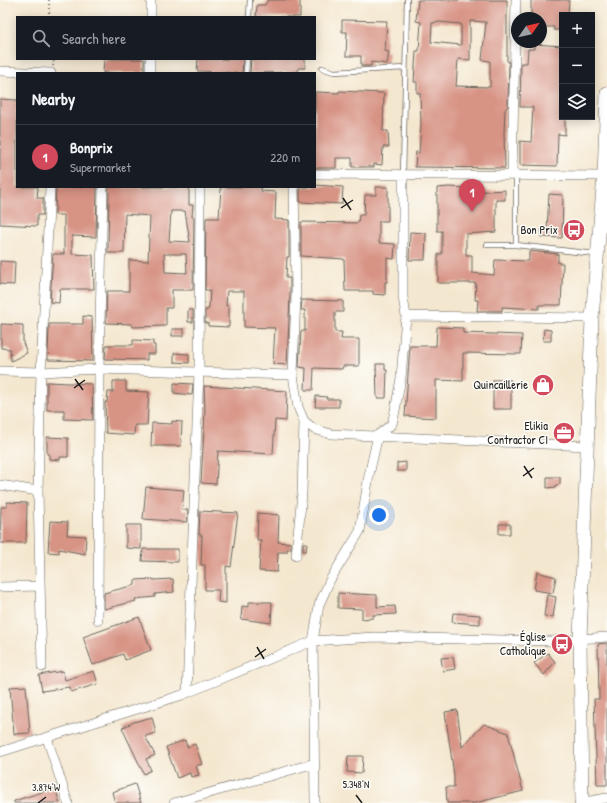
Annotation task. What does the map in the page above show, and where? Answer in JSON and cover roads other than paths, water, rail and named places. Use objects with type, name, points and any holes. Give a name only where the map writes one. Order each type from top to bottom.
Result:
[{"type":"street","points":[[151,0],[151,16]]},
{"type":"street","points":[[514,175],[516,0]]},
{"type":"street","points":[[150,60],[150,72]]},
{"type":"street","points":[[0,71],[26,72]]},
{"type":"street","points":[[607,93],[604,176],[592,318],[580,639],[581,803],[607,798]]},
{"type":"street","points":[[316,174],[604,176]]},
{"type":"street","points":[[315,803],[314,640],[319,605],[330,580],[360,531],[369,475],[378,435],[392,424],[401,378],[406,316],[403,297],[403,175]]},
{"type":"street","points":[[42,666],[38,491],[41,372],[50,188]]},
{"type":"street","points":[[98,620],[99,369],[103,188]]},
{"type":"street","points":[[187,693],[199,371],[200,188]]},
{"type":"street","points":[[294,188],[296,294],[293,375],[298,407],[304,421],[302,493],[296,556]]},
{"type":"street","points":[[406,316],[592,318]]},
{"type":"street","points":[[0,371],[41,372],[99,369],[293,375]]},
{"type":"street","points":[[304,421],[314,429],[331,434],[378,435],[587,446]]},
{"type":"street","points":[[0,485],[38,491]]},
{"type":"street","points":[[0,587],[40,586]]},
{"type":"street","points":[[0,752],[187,693],[314,640],[374,638],[551,641],[607,637]]},
{"type":"street","points":[[47,738],[68,803]]},
{"type":"street","points":[[174,803],[314,763]]},
{"type":"lane","points":[[249,16],[250,0]]},
{"type":"lane","points":[[403,175],[407,0]]},
{"type":"lane","points":[[246,72],[247,60]]},
{"type":"lane","points":[[322,68],[334,72],[405,68]]},
{"type":"lane","points":[[514,175],[516,245]]},
{"type":"lane","points":[[487,245],[516,245],[598,254]]},
{"type":"place","name":"Bonprix","points":[[472,212]]},
{"type":"place","name":"Bon Prix","points":[[574,230]]},
{"type":"place","name":"Quincaillerie","points":[[543,385]]},
{"type":"place","name":"Elikia Contractor CI","points":[[564,433]]},
{"type":"place","name":"Église Catholique","points":[[562,644]]}]
